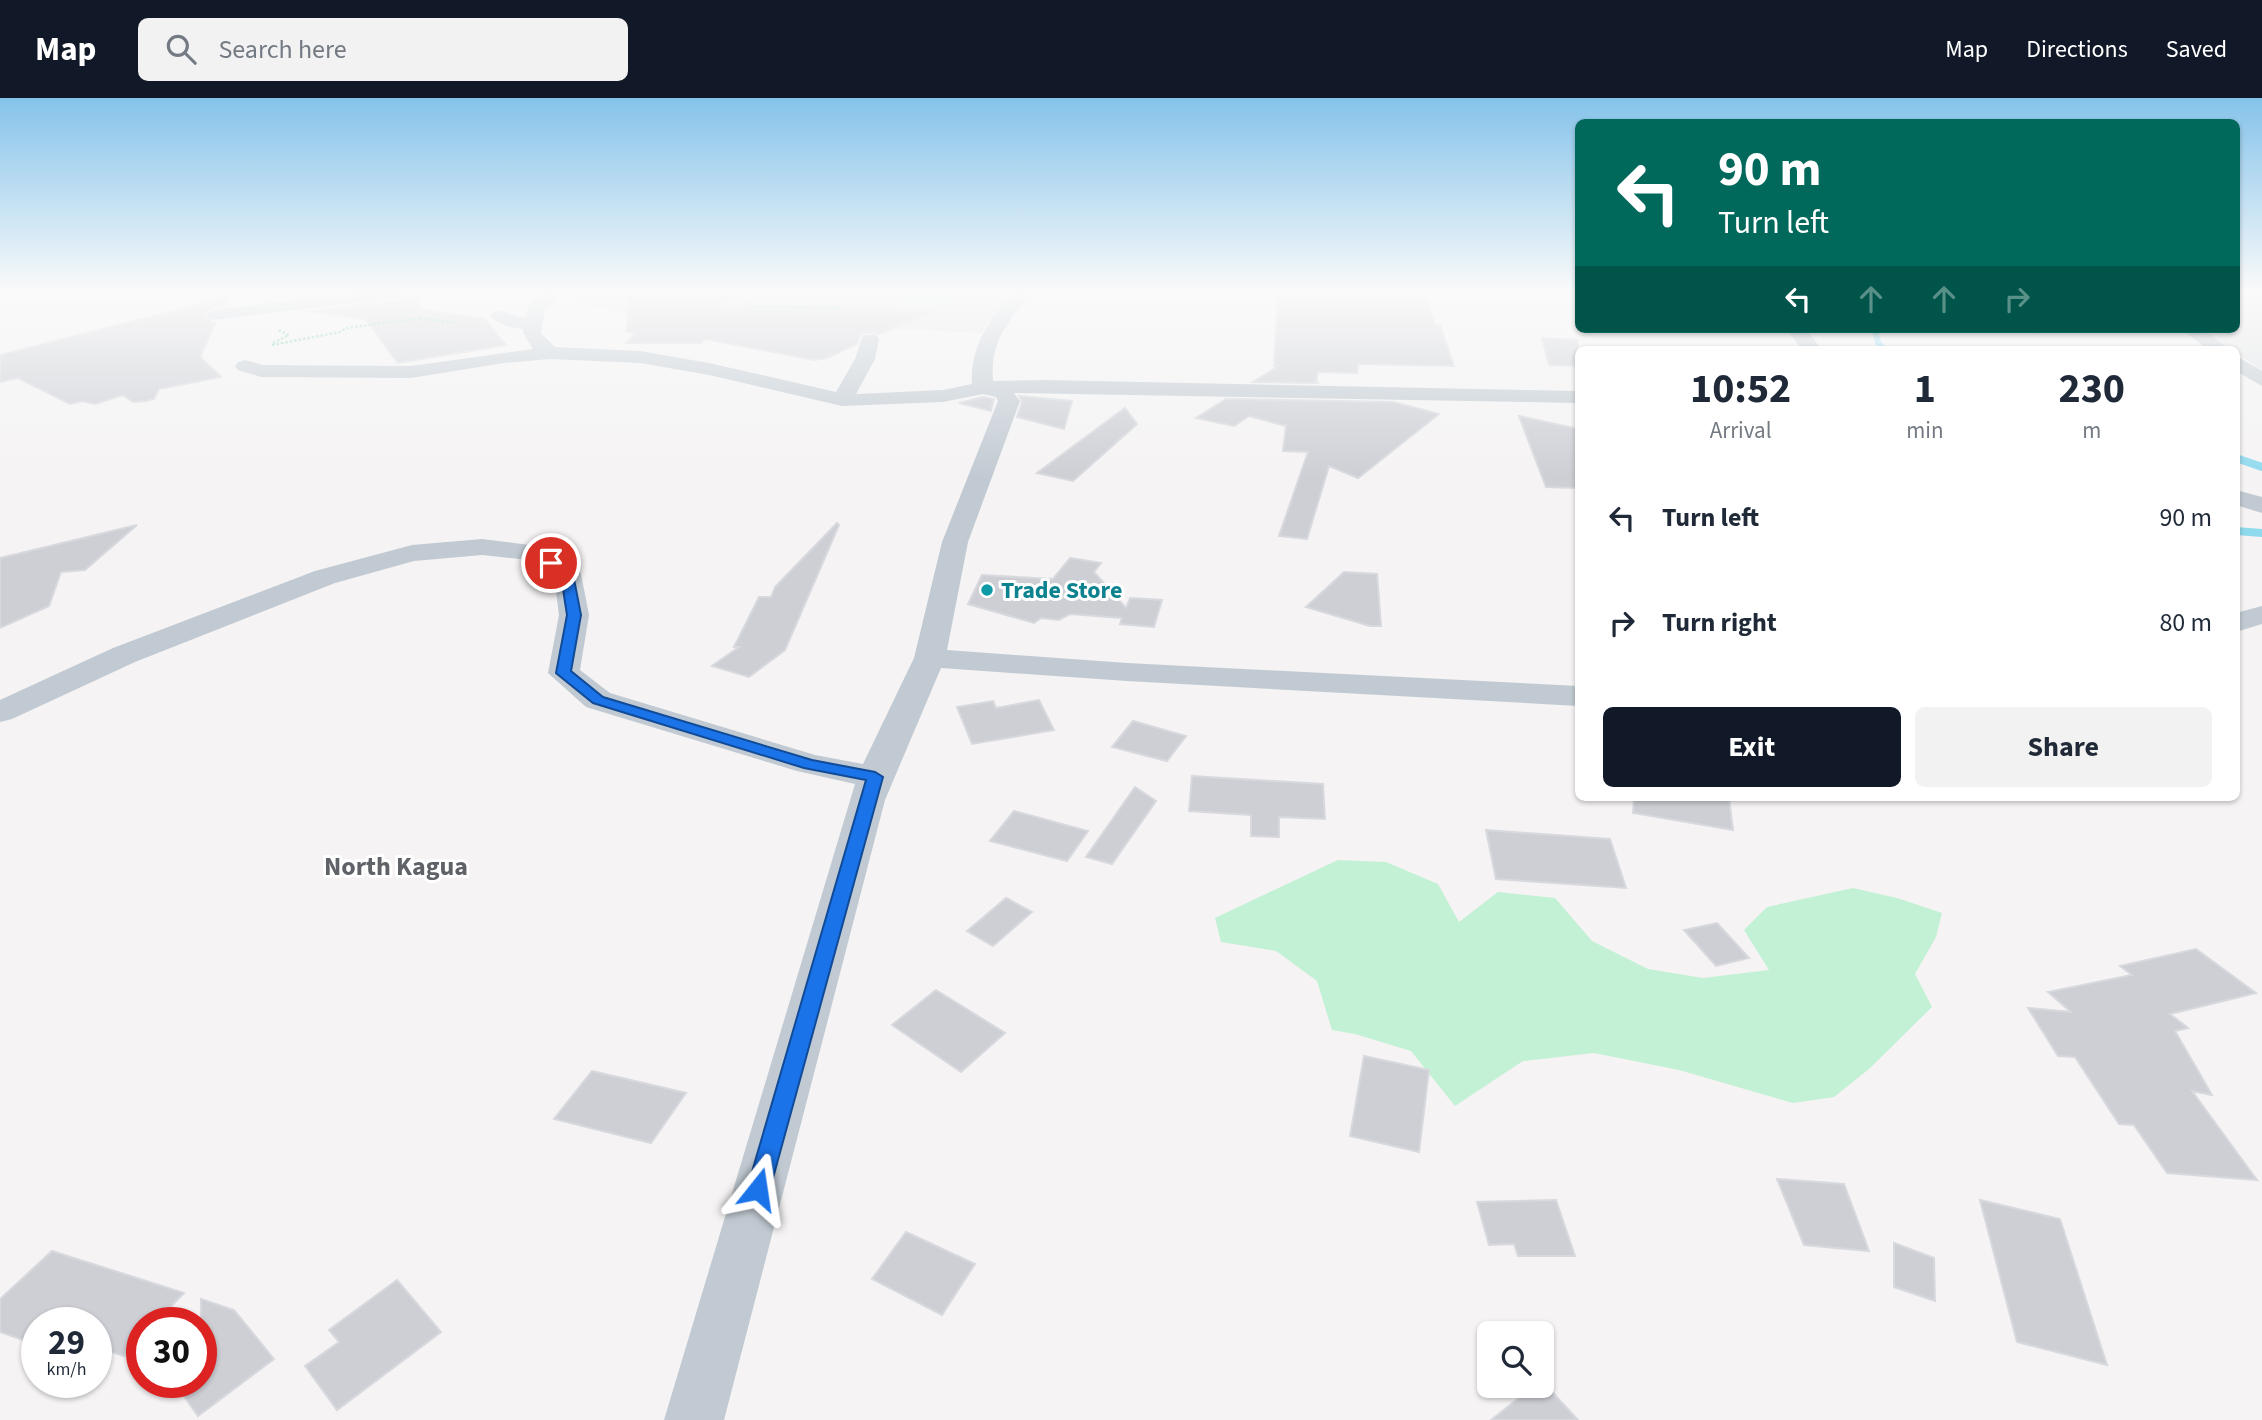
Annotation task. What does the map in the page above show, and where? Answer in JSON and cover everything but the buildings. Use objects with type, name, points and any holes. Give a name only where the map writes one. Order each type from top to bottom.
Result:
[{"type":"street","points":[[246,366],[261,370],[302,372],[411,372],[488,354],[507,354]]},
{"type":"street","points":[[566,354],[640,357],[709,369],[842,400],[900,401],[983,388],[1046,386],[1575,397]]},
{"type":"street","points":[[842,400],[866,354]]},
{"type":"street","points":[[983,388],[981,370],[985,354]]},
{"type":"street","points":[[2240,365],[2262,380]]},
{"type":"street","points":[[694,1420],[875,777],[930,658],[956,542],[1009,401],[1003,393],[983,388]]},
{"type":"street","points":[[2240,498],[2262,505]]},
{"type":"street","points":[[0,712],[124,655],[325,577],[412,553],[482,547],[536,553],[567,574],[574,615],[564,673],[598,700],[809,764],[875,777]]},
{"type":"street","points":[[2240,622],[2262,615]]},
{"type":"street","points":[[930,658],[1127,672],[1575,696]]},
{"type":"shaded area","points":[[2240,354],[2262,354],[2262,371],[2240,355]]},
{"type":"green space","points":[[1338,860],[1386,862],[1438,884],[1459,922],[1498,892],[1555,898],[1592,941],[1648,969],[1703,978],[1769,970],[1744,930],[1767,907],[1853,888],[1897,898],[1942,913],[1936,937],[1915,974],[1932,1007],[1869,1069],[1834,1097],[1793,1103],[1679,1070],[1594,1053],[1523,1061],[1455,1106],[1411,1051],[1332,1030],[1317,981],[1276,951],[1221,942],[1215,918]]},
{"type":"waterway","points":[[2240,459],[2262,467]]},
{"type":"waterway","points":[[2240,531],[2262,533]]},
{"type":"place","name":"Trade Store","points":[[987,590]]},
{"type":"district","name":"North Kagua","points":[[396,866]]},
{"type":"route","points":[[551,563],[567,574],[574,615],[564,673],[598,700],[809,764],[875,777],[758,1189]]}]
